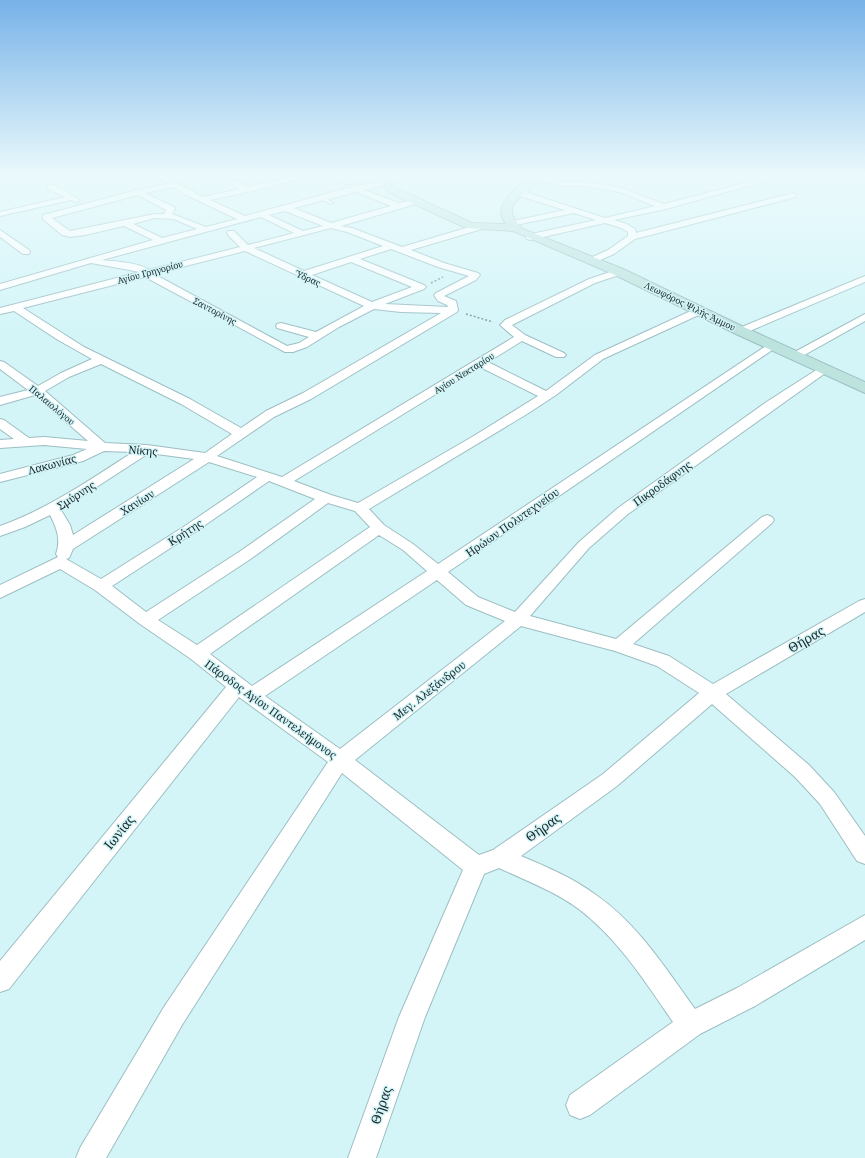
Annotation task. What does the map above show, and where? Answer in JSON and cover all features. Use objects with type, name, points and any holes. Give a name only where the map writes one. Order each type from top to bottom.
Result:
[{"type":"street","points":[[61,229],[70,234],[96,229]]},
{"type":"street","points":[[131,229],[146,243],[156,256],[170,266]]},
{"type":"street","points":[[0,287],[146,243],[162,241],[205,229]]},
{"type":"street","points":[[291,229],[301,233]]},
{"type":"street","name":"Αγίου Γρηγορίου","points":[[0,311],[318,229]]},
{"type":"street","points":[[348,229],[402,250],[475,275],[473,278],[439,295],[441,298],[452,303],[453,310]]},
{"type":"street","points":[[402,250],[475,229]]},
{"type":"street","name":"Λεωφόρος Ψιλής Άμμου","points":[[518,229],[530,237],[619,272],[741,331],[865,388]]},
{"type":"street","points":[[530,237],[565,229]]},
{"type":"street","points":[[629,229],[632,231],[632,237]]},
{"type":"street","points":[[591,261],[611,252],[632,237],[663,229]]},
{"type":"street","points":[[0,233],[26,252]]},
{"type":"street","name":"Ύδρας","points":[[231,233],[246,248],[372,306],[401,309],[453,310]]},
{"type":"street","points":[[302,275],[392,246]]},
{"type":"street","points":[[352,259],[421,287]]},
{"type":"street","name":"Σαντορίνης","points":[[92,260],[144,270],[145,273],[285,349],[298,347],[318,336]]},
{"type":"street","points":[[560,355],[521,337],[505,325],[513,319],[592,281],[619,272]]},
{"type":"street","points":[[741,331],[865,279]]},
{"type":"street","points":[[281,326],[318,336],[372,306],[421,287]]},
{"type":"street","points":[[15,307],[66,341],[197,407],[241,434]]},
{"type":"street","name":"Χανίων","points":[[0,592],[64,554],[270,414],[306,396],[453,310]]},
{"type":"street","points":[[699,311],[599,357],[546,396],[360,508],[379,528],[408,547],[472,600],[492,610],[518,619],[619,646],[663,661],[690,677],[712,693],[802,771],[827,798],[865,854]]},
{"type":"street","points":[[795,356],[865,317]]},
{"type":"street","name":"Αγίου Νεκταρίου","points":[[275,479],[480,363],[521,337]]},
{"type":"street","name":"Ηρώων Πολυτεχνείου","points":[[244,691],[439,572],[638,435],[773,346]]},
{"type":"street","points":[[0,401],[37,391],[65,375],[102,359]]},
{"type":"street","points":[[480,363],[546,396]]},
{"type":"street","name":"Παλαιολόγου","points":[[0,364],[37,391],[102,447]]},
{"type":"street","name":"Πικροδάφνης","points":[[518,619],[584,545],[623,511],[772,404],[825,369]]},
{"type":"street","points":[[0,423],[26,442]]},
{"type":"street","name":"Νίκης","points":[[0,444],[26,442],[68,443],[102,447],[147,449],[207,457],[275,479],[326,498],[360,508]]},
{"type":"street","name":"Λακωνίας","points":[[0,478],[78,458],[102,447]]},
{"type":"street","name":"Σμύρνης","points":[[6,529],[53,509],[147,449]]},
{"type":"street","name":"Κρήτης","points":[[101,586],[190,528],[275,479]]},
{"type":"street","points":[[146,620],[244,556],[326,498]]},
{"type":"street","points":[[53,509],[63,525],[64,554]]},
{"type":"street","points":[[0,518],[6,529]]},
{"type":"street","points":[[619,646],[767,520]]},
{"type":"street","points":[[197,654],[379,528]]},
{"type":"street","name":"Πάροδος Αγίου Παντελεήμονος","points":[[64,554],[101,586],[146,620],[197,654],[244,691],[340,760],[476,866]]},
{"type":"street","name":"Θήρας","points":[[362,1158],[412,1017],[476,866],[500,858],[610,780],[712,693],[865,605]]},
{"type":"street","name":"Μεγ. Αλεξάνδρου","points":[[90,1158],[173,1016],[340,760],[518,619]]},
{"type":"street","name":"Ιωνίας","points":[[0,980],[244,691]]},
{"type":"street","points":[[500,858],[558,884],[590,903],[622,932],[691,1024]]},
{"type":"street","points":[[580,1104],[691,1024],[746,997],[865,927]]},
{"type":"path","points":[[421,287],[458,270]]},
{"type":"path","points":[[453,310],[505,325]]}]
